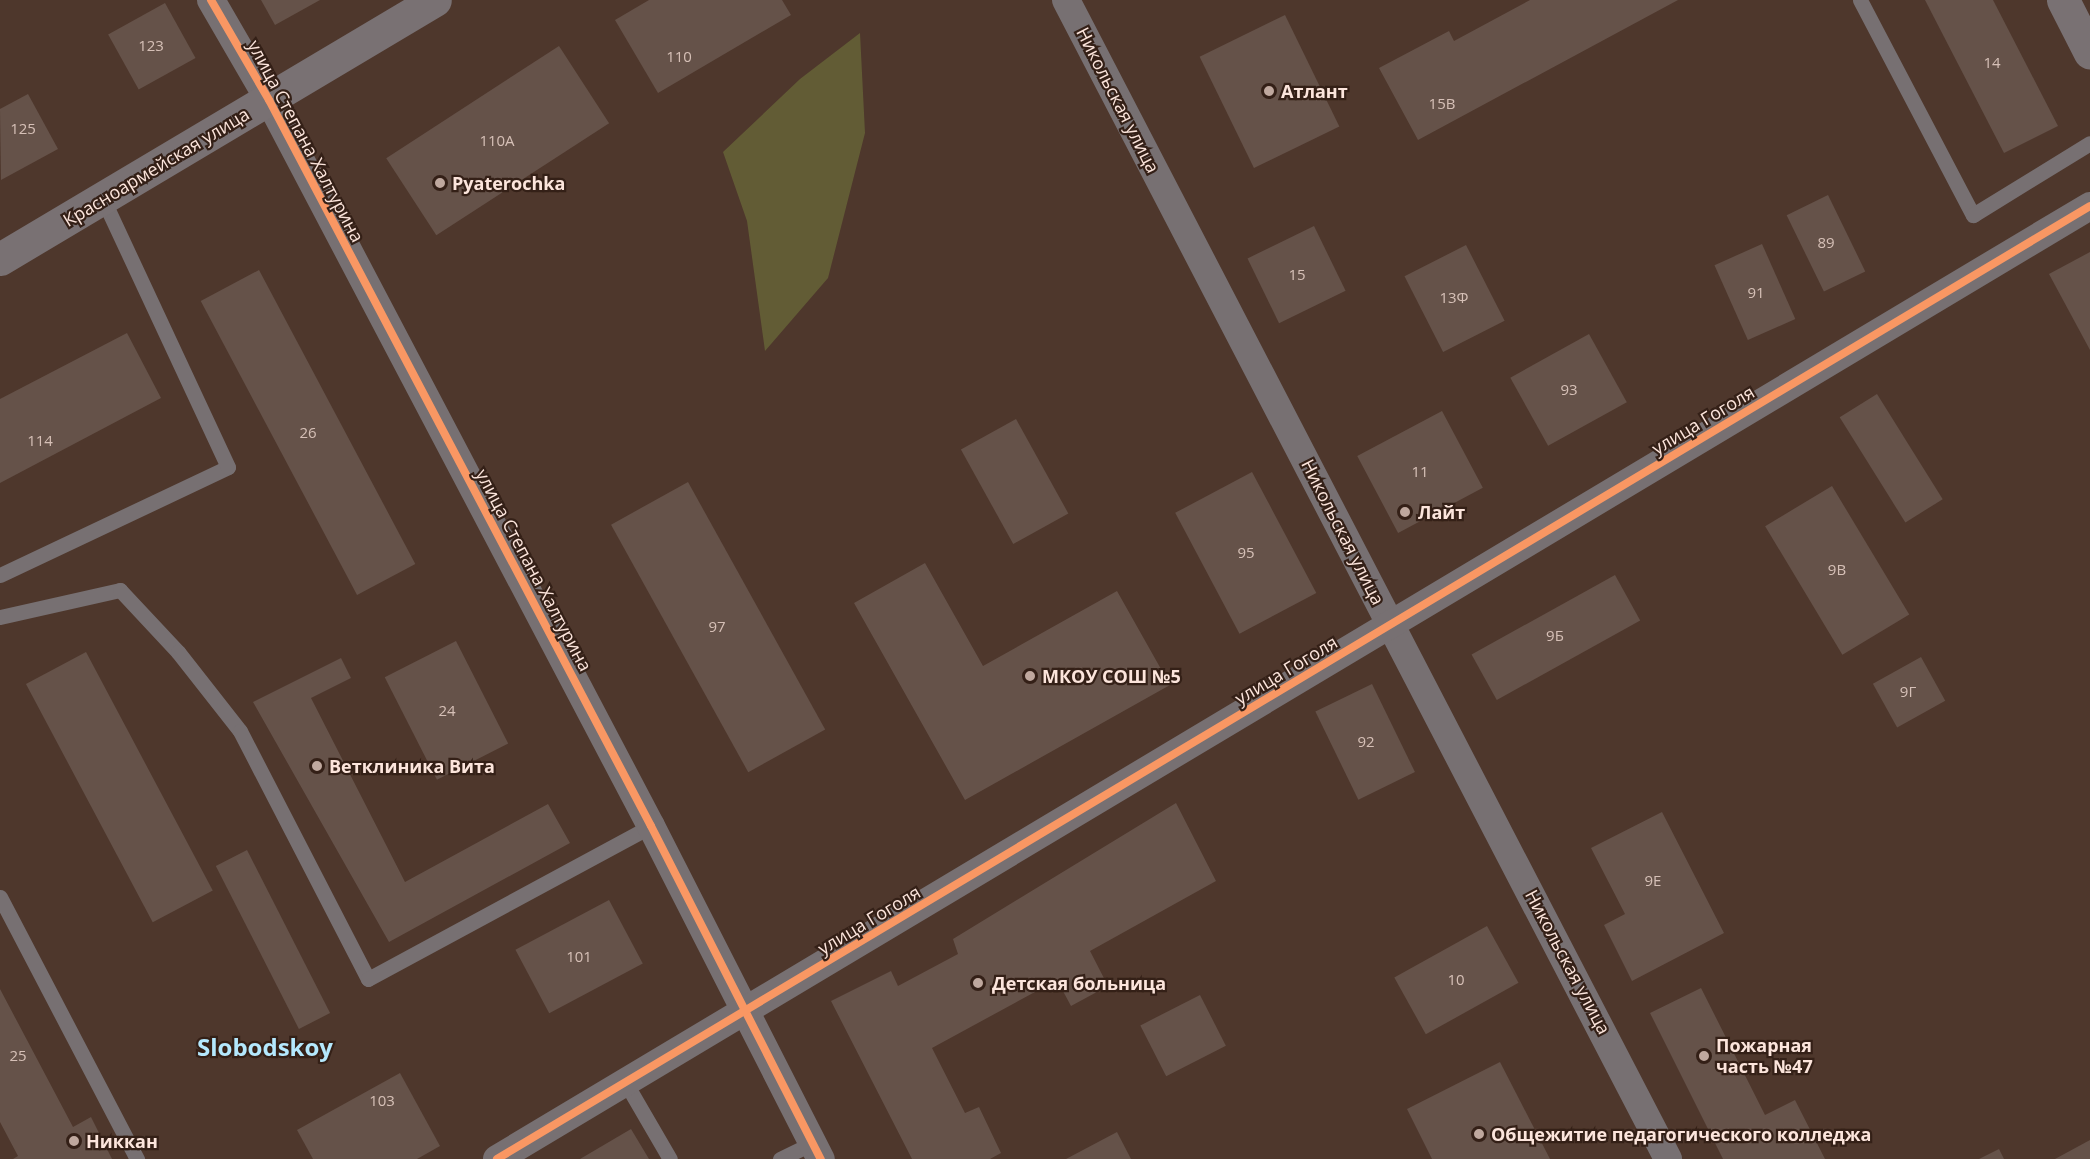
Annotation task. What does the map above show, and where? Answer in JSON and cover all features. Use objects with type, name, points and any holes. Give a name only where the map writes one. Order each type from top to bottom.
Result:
[{"type":"main road","name":"Красноармейская улица","points":[[0,259],[435,0]]},
{"type":"main road","points":[[2063,0],[2090,53]]},
{"type":"street","name":"улица Степана Халтурина","points":[[211,0],[269,100],[651,826],[817,1151]]},
{"type":"street","name":"Никольская улица","points":[[1066,0],[1668,1159]]},
{"type":"street","name":"улица Гоголя","points":[[497,1159],[624,1080],[747,1011],[2090,206]]},
{"type":"lane","points":[[1860,0],[1974,215],[2090,143]]},
{"type":"lane","points":[[0,575],[228,467],[104,198]]},
{"type":"lane","points":[[0,617],[120,590],[178,652],[240,731],[368,979],[651,826]]},
{"type":"lane","points":[[0,897],[137,1159]]},
{"type":"lane","points":[[624,1080],[670,1159]]},
{"type":"lane","points":[[780,1159],[817,1151]]},
{"type":"shaded area","points":[[860,33],[865,133],[828,278],[765,351],[747,221],[723,152],[800,79]]},
{"type":"building","points":[[261,0],[320,0],[275,25]]},
{"type":"building","points":[[649,0],[782,0],[791,15],[658,93],[615,20]]},
{"type":"building","points":[[1530,0],[1678,0],[1418,140],[1379,68],[1449,31],[1454,41]]},
{"type":"building","points":[[1925,0],[1993,0],[2058,126],[2004,153]]},
{"type":"building","points":[[165,3],[196,58],[139,90],[108,35]]},
{"type":"building","name":"Атлант","points":[[1285,15],[1339,126],[1254,168],[1200,57]]},
{"type":"building","points":[[559,46],[609,123],[436,235],[386,158]]},
{"type":"building","points":[[28,94],[58,149],[1,180],[0,109]]},
{"type":"building","points":[[1828,195],[1865,271],[1824,292],[1787,215]]},
{"type":"building","points":[[1314,226],[1346,291],[1279,323],[1247,258]]},
{"type":"building","points":[[1762,244],[1795,319],[1748,340],[1714,265]]},
{"type":"building","points":[[1466,245],[1505,321],[1443,352],[1405,276]]},
{"type":"building","points":[[2090,252],[2090,350],[2049,274]]},
{"type":"building","points":[[259,270],[415,564],[357,595],[201,301]]},
{"type":"building","points":[[127,333],[161,398],[0,483],[0,399]]},
{"type":"building","points":[[1589,334],[1627,402],[1548,446],[1510,378]]},
{"type":"building","points":[[1877,394],[1943,499],[1905,522],[1840,417]]},
{"type":"building","points":[[1442,411],[1483,488],[1398,533],[1357,456]]},
{"type":"building","points":[[1016,419],[1068,513],[1013,544],[961,450]]},
{"type":"building","points":[[1252,472],[1316,593],[1240,634],[1175,513]]},
{"type":"building","points":[[688,482],[825,730],[748,772],[611,525]]},
{"type":"building","points":[[1832,486],[1909,615],[1842,655],[1765,526]]},
{"type":"building","name":"МКОУ СОШ №5","points":[[925,563],[983,666],[1117,591],[1170,685],[965,800],[854,603]]},
{"type":"building","points":[[1615,575],[1640,620],[1497,700],[1472,655]]},
{"type":"building","points":[[456,641],[508,743],[437,780],[385,677]]},
{"type":"building","points":[[86,652],[213,890],[153,922],[26,684]]},
{"type":"building","points":[[1921,657],[1945,701],[1897,727],[1873,684]]},
{"type":"building","points":[[341,658],[351,678],[311,698],[405,882],[548,804],[570,843],[389,942],[253,702]]},
{"type":"building","points":[[1372,684],[1415,772],[1358,800],[1315,712]]},
{"type":"building","name":"Детская больница","points":[[1176,803],[1216,881],[1090,951],[1108,986],[1071,1006],[1057,980],[932,1048],[965,1113],[979,1107],[1001,1153],[990,1159],[912,1159],[831,1001],[891,971],[898,986],[958,954],[953,939]]},
{"type":"building","points":[[1662,812],[1724,933],[1632,981],[1604,925],[1625,914],[1591,848]]},
{"type":"building","points":[[247,850],[330,1013],[299,1029],[216,866]]},
{"type":"building","points":[[609,900],[643,964],[549,1013],[515,950]]},
{"type":"building","points":[[1487,926],[1519,983],[1426,1034],[1394,977]]},
{"type":"building","name":"Пожарная часть №47","points":[[1701,988],[1765,1115],[1795,1100],[1825,1159],[1723,1159],[1650,1013]]},
{"type":"building","points":[[0,989],[73,1127],[91,1117],[112,1159],[13,1159],[18,1156],[0,1122]]},
{"type":"building","points":[[1200,995],[1226,1046],[1166,1076],[1140,1025]]},
{"type":"building","name":"Общежитие педагогического колледжа","points":[[1500,1062],[1550,1159],[1432,1159],[1407,1109]]},
{"type":"building","points":[[400,1073],[440,1146],[417,1159],[313,1159],[297,1130]]},
{"type":"building","points":[[631,1129],[649,1159],[580,1159]]},
{"type":"building","points":[[1117,1132],[1131,1159],[1066,1159]]},
{"type":"building","points":[[2090,1140],[2090,1159],[2055,1159]]},
{"type":"building","points":[[1999,1149],[2004,1159],[1979,1159]]},
{"type":"cycle path","points":[[211,0],[269,100],[651,826],[821,1159]]},
{"type":"cycle path","points":[[497,1159],[2090,206]]},
{"type":"place","name":"Атлант","points":[[1269,91]]},
{"type":"place","name":"Pyaterochka","points":[[440,183]]},
{"type":"place","name":"Лайт","points":[[1405,512]]},
{"type":"place","name":"МКОУ СОШ №5","points":[[1030,676]]},
{"type":"place","name":"Ветклиника Вита","points":[[317,766]]},
{"type":"place","name":"Детская больница","points":[[978,983]]},
{"type":"place","name":"Пожарная часть №47","points":[[1704,1056]]},
{"type":"place","name":"Общежитие педагогического колледжа","points":[[1479,1134]]},
{"type":"place","name":"Никкан","points":[[74,1141]]},
{"type":"district","name":"Slobodskoy","points":[[265,1047]]}]
